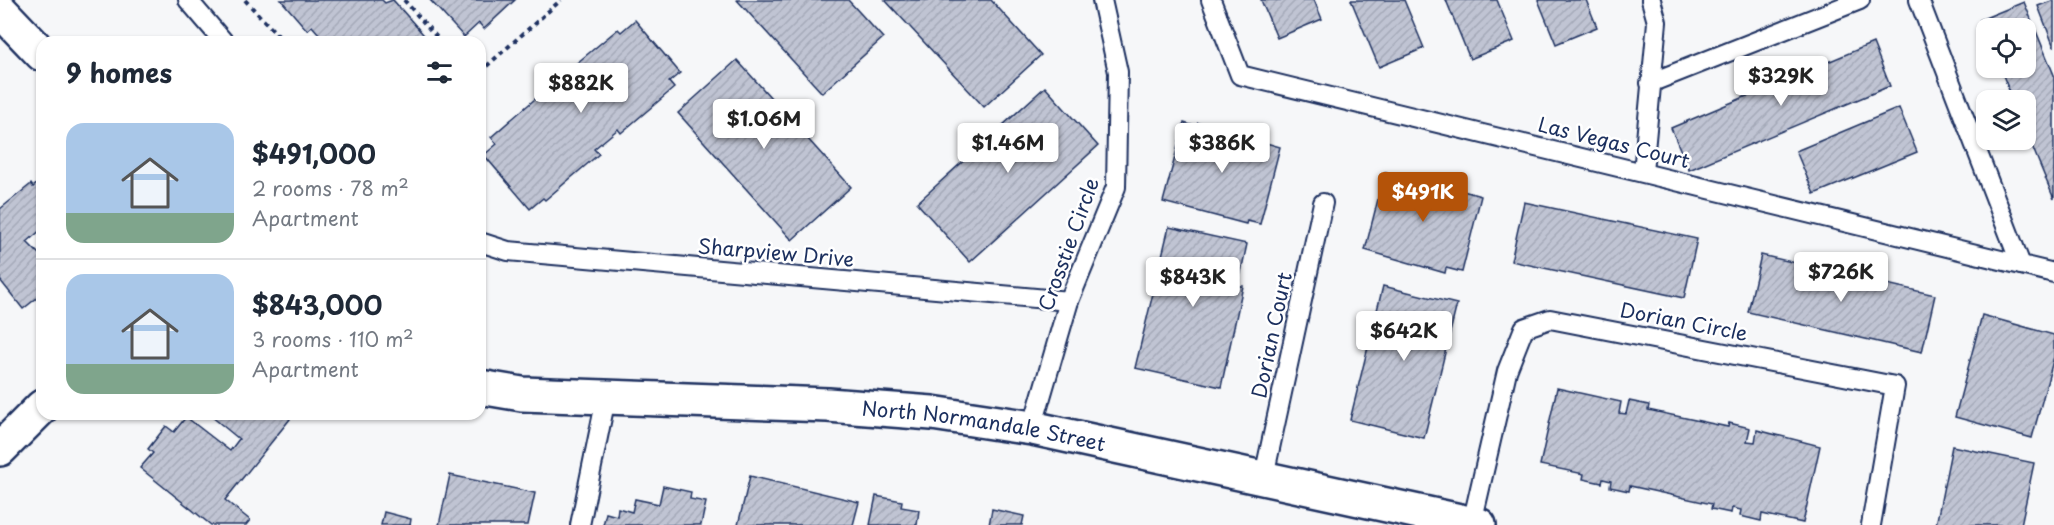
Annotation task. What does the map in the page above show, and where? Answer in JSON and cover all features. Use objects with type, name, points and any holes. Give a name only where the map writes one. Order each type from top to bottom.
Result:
[{"type":"street","points":[[0,9],[36,48]]},
{"type":"street","name":"North Normandale Street","points":[[486,388],[522,394],[828,405],[932,413],[1032,428],[1264,476],[1475,524]]},
{"type":"street","points":[[0,449],[36,413]]},
{"type":"lane","points":[[188,0],[219,36]]},
{"type":"lane","name":"Crosstie Circle","points":[[1032,428],[1069,301],[1116,188],[1118,72],[1102,0]]},
{"type":"lane","name":"Las Vegas Court","points":[[1211,0],[1240,75],[2054,273]]},
{"type":"lane","points":[[1643,172],[1657,22],[1651,0]]},
{"type":"lane","points":[[1650,83],[1860,0]]},
{"type":"lane","points":[[1919,0],[2020,265]]},
{"type":"lane","name":"Dorian Court","points":[[1264,476],[1323,203]]},
{"type":"lane","name":"Sharpview Drive","points":[[486,244],[508,251],[1069,301]]},
{"type":"lane","name":"Dorian Circle","points":[[1475,524],[1507,371],[1524,328],[1550,319],[1895,386],[1871,525]]},
{"type":"lane","points":[[580,525],[606,398]]},
{"type":"path","points":[[245,0],[279,36]]},
{"type":"path","points":[[404,0],[436,36]]},
{"type":"path","points":[[486,67],[561,0]]},
{"type":"building","points":[[281,0],[382,0],[385,3],[393,0],[425,36],[321,36],[312,26],[307,30]]},
{"type":"building","points":[[430,0],[515,0],[484,29],[479,23],[463,36]]},
{"type":"building","points":[[737,0],[848,0],[883,38],[822,93]]},
{"type":"building","points":[[885,0],[991,0],[1041,55],[984,107]]},
{"type":"building","points":[[1261,0],[1314,0],[1322,19],[1277,38]]},
{"type":"building","points":[[1351,0],[1404,0],[1424,48],[1379,67]]},
{"type":"building","points":[[1446,0],[1497,0],[1514,41],[1470,59]]},
{"type":"building","points":[[1538,0],[1586,0],[1597,27],[1556,44]]},
{"type":"building","points":[[2054,0],[2054,47],[2038,6]]},
{"type":"building","points":[[2024,2],[2031,18],[1985,18]]},
{"type":"building","points":[[635,20],[680,73],[669,82],[674,88],[621,133],[618,129],[594,149],[599,154],[545,200],[543,198],[530,209],[486,157],[486,153],[497,144],[491,137],[542,93],[547,98],[570,77],[566,72],[618,29],[621,32]]},
{"type":"building","points":[[2036,31],[2054,75],[2054,199],[2034,150],[2036,150],[2036,90],[2009,90],[2004,78],[2036,78]]},
{"type":"building","points":[[1873,43],[1890,86],[1689,170],[1671,128]]},
{"type":"building","points":[[737,60],[851,187],[792,240],[678,113]]},
{"type":"building","points":[[1045,87],[1098,146],[970,262],[917,203]]},
{"type":"building","points":[[1899,108],[1917,152],[1814,194],[1796,151]]},
{"type":"building","points":[[1184,123],[1197,127],[1198,123],[1280,147],[1260,224],[1247,221],[1246,224],[1163,202]]},
{"type":"building","points":[[1385,172],[1399,175],[1399,173],[1481,196],[1462,272],[1446,268],[1445,273],[1365,250]]},
{"type":"building","points":[[31,184],[33,187],[36,184],[36,234],[27,242],[36,251],[36,299],[23,309],[0,280],[0,209]]},
{"type":"building","points":[[1524,202],[1697,239],[1684,298],[1511,261]]},
{"type":"building","points":[[1169,227],[1247,244],[1238,286],[1243,286],[1221,387],[1135,368]]},
{"type":"building","points":[[1761,255],[1935,295],[1922,352],[1748,312]]},
{"type":"building","points":[[1383,286],[1457,304],[1424,438],[1350,420]]},
{"type":"building","points":[[1982,315],[2054,335],[2054,357],[2032,438],[1955,417]]},
{"type":"building","points":[[1557,388],[1621,402],[1619,413],[1626,414],[1629,401],[1649,405],[1648,410],[1728,427],[1729,423],[1750,428],[1747,441],[1755,442],[1757,430],[1820,446],[1803,523],[1762,514],[1761,521],[1740,516],[1741,510],[1732,508],[1731,513],[1711,509],[1712,504],[1630,486],[1629,491],[1610,487],[1611,481],[1603,479],[1602,483],[1583,479],[1584,474],[1540,465]]},
{"type":"building","points":[[184,420],[190,420],[230,451],[239,439],[216,420],[289,420],[225,500],[250,520],[246,525],[211,525],[140,468],[153,453],[148,449],[166,426],[174,432]]},
{"type":"building","points":[[1952,446],[2034,463],[2021,525],[1936,525]]},
{"type":"building","points":[[450,475],[535,493],[528,525],[439,525]]},
{"type":"building","points":[[750,476],[859,502],[853,525],[738,525]]},
{"type":"building","points":[[663,486],[691,492],[690,499],[706,502],[701,525],[603,525],[606,513],[617,516],[618,508],[632,512],[635,499],[659,504]]},
{"type":"building","points":[[876,496],[902,501],[901,507],[919,510],[917,525],[870,525]]},
{"type":"building","points":[[992,509],[1024,516],[1022,525],[989,525]]},
{"type":"building","points":[[384,512],[411,519],[410,525],[381,525]]}]
